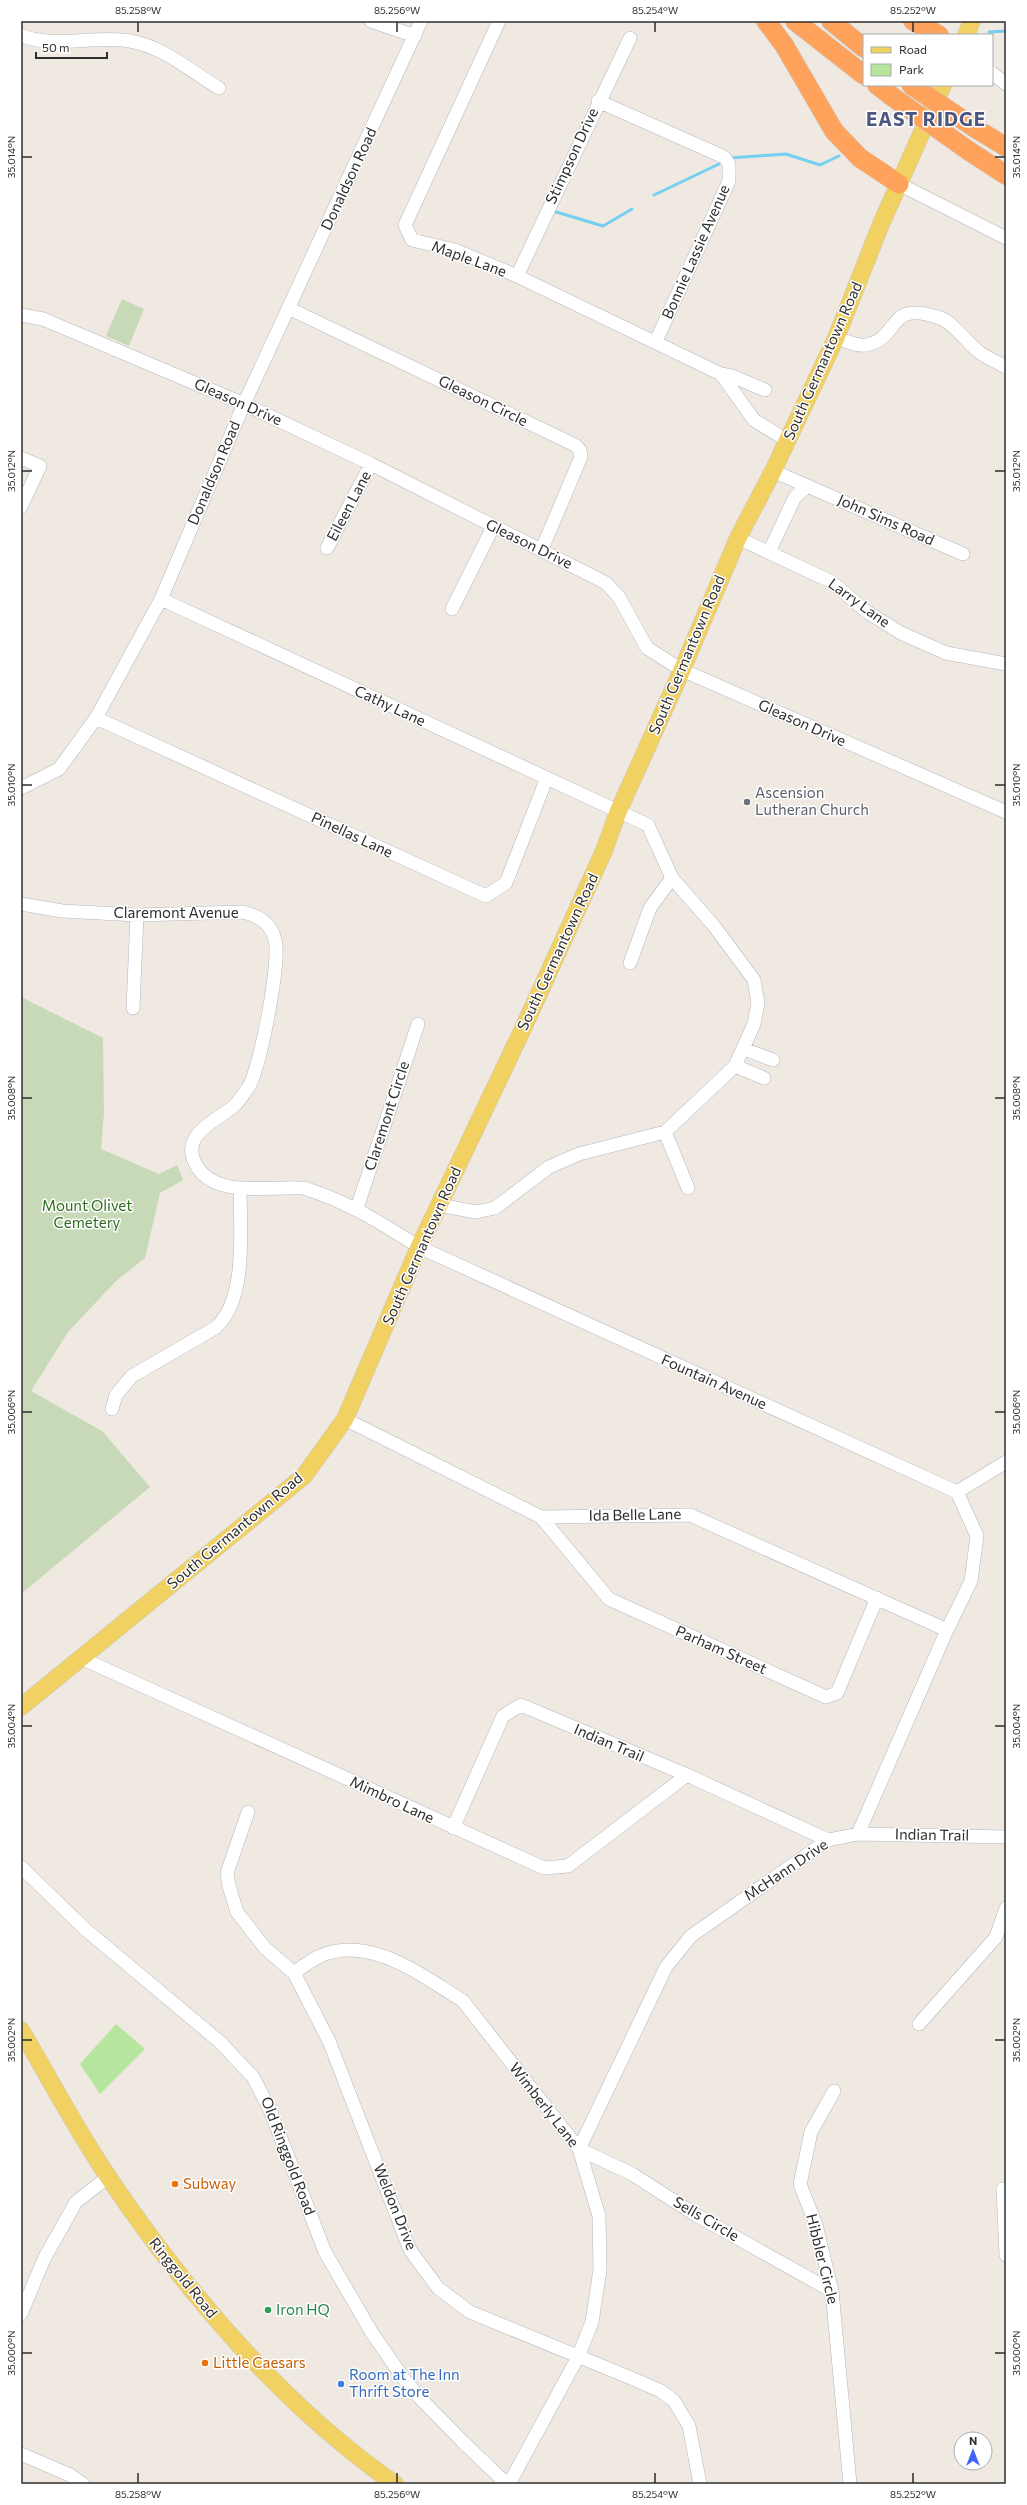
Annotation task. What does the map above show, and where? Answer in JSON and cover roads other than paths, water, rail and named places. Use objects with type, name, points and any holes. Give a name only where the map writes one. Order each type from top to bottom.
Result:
[{"type":"highway","points":[[766,21],[784,45],[834,131],[860,158],[899,184]]},
{"type":"highway","points":[[795,21],[863,74]]},
{"type":"highway","points":[[832,21],[863,47]]},
{"type":"highway","points":[[913,21],[937,34]]},
{"type":"highway","points":[[912,86],[1006,147]]},
{"type":"highway","points":[[883,90],[969,151],[1006,175]]},
{"type":"main road","points":[[966,34],[972,21]]},
{"type":"main road","name":"South Germantown Road","points":[[21,1707],[304,1476],[346,1419],[419,1247],[588,887],[618,812],[682,670],[738,538],[788,441],[836,338],[899,184],[943,86]]},
{"type":"main road","name":"Ringgold Road","points":[[21,2030],[108,2176],[178,2276],[257,2364],[316,2419],[395,2484]]},
{"type":"street","points":[[371,21],[415,36]]},
{"type":"street","name":"Donaldson Road","points":[[21,788],[59,769],[96,718],[161,599],[244,404],[421,21]]},
{"type":"street","name":"Maple Lane","points":[[499,21],[405,225],[412,240],[455,250],[517,276],[656,341],[721,374],[732,376],[765,390]]},
{"type":"street","points":[[21,36],[49,40],[105,39],[131,41],[161,50],[219,88]]},
{"type":"street","name":"Stimpson Drive","points":[[517,276],[598,101],[630,38]]},
{"type":"street","points":[[993,74],[1006,84]]},
{"type":"street","name":"Bonnie Lassie Avenue","points":[[598,101],[724,157],[729,164],[729,181],[656,341]]},
{"type":"street","points":[[899,184],[1006,238]]},
{"type":"street","name":"Gleason Circle","points":[[288,308],[575,445],[580,450],[580,457],[542,549]]},
{"type":"street","points":[[836,338],[864,346],[882,339],[896,319],[908,312],[924,313],[942,318],[980,353],[1006,367]]},
{"type":"street","name":"Gleason Drive","points":[[21,315],[43,319],[244,404],[371,464],[493,527],[542,549],[606,584],[619,597],[647,648],[682,670],[1006,812]]},
{"type":"street","name":"Maple Lane","points":[[721,374],[754,420],[788,441]]},
{"type":"street","points":[[21,458],[40,466],[21,508]]},
{"type":"street","name":"Eileen Lane","points":[[327,548],[371,464]]},
{"type":"street","name":"John Sims Road","points":[[773,471],[963,554]]},
{"type":"street","points":[[769,552],[795,496],[808,486]]},
{"type":"street","points":[[452,609],[493,527]]},
{"type":"street","name":"Larry Lane","points":[[738,538],[832,582],[867,612],[901,633],[946,653],[1006,664]]},
{"type":"street","name":"Cathy Lane","points":[[161,599],[546,780],[648,825],[672,878],[714,926],[754,980],[758,1003],[754,1024],[735,1066],[665,1132]]},
{"type":"street","name":"Pinellas Lane","points":[[96,718],[486,896],[506,883],[546,780]]},
{"type":"street","points":[[630,963],[650,908],[672,878]]},
{"type":"street","name":"Claremont Avenue","points":[[21,904],[62,911],[137,915],[243,912],[258,916],[269,926],[276,941],[272,997],[260,1056],[249,1085],[236,1104],[204,1126],[196,1136],[191,1150],[195,1163],[201,1172],[226,1186],[240,1188],[305,1188],[357,1208],[419,1247]]},
{"type":"street","points":[[133,1008],[137,915]]},
{"type":"street","name":"Claremont Circle","points":[[357,1208],[418,1024]]},
{"type":"street","points":[[744,1049],[773,1060]]},
{"type":"street","points":[[735,1066],[764,1078]]},
{"type":"street","points":[[439,1205],[476,1212],[496,1208],[549,1167],[580,1154],[665,1132],[688,1188]]},
{"type":"street","points":[[112,1409],[116,1395],[132,1376],[215,1328],[222,1320],[232,1299],[239,1273],[240,1188]]},
{"type":"street","name":"Fountain Avenue","points":[[419,1247],[957,1492]]},
{"type":"street","name":"Ida Belle Lane","points":[[346,1419],[540,1517],[690,1514],[947,1630]]},
{"type":"street","points":[[858,1834],[947,1630],[972,1581],[977,1536],[957,1492],[1006,1462]]},
{"type":"street","name":"Parham Street","points":[[540,1517],[609,1599],[826,1697],[837,1693],[877,1598]]},
{"type":"street","name":"Mimbro Lane","points":[[81,1658],[544,1868],[568,1866],[687,1775]]},
{"type":"street","name":"Indian Trail","points":[[453,1828],[503,1716],[521,1705],[687,1775],[828,1840]]},
{"type":"street","name":"Weldon Drive","points":[[248,1812],[227,1872],[229,1886],[237,1912],[266,1948],[294,1973],[329,2040],[410,2250],[438,2288],[470,2312],[661,2392],[674,2402],[689,2426],[700,2484]]},
{"type":"street","name":"Indian Trail","points":[[858,1834],[1006,1836]]},
{"type":"street","name":"McHann Drive","points":[[579,2149],[666,1967],[691,1936],[828,1840],[858,1834]]},
{"type":"street","name":"Old Ringgold Road","points":[[21,1867],[85,1929],[220,2042],[253,2077],[270,2110],[325,2252],[372,2333],[404,2379],[419,2397],[463,2442],[508,2484]]},
{"type":"street","points":[[919,2024],[996,1938],[1006,1908]]},
{"type":"street","name":"Wimberly Lane","points":[[294,1973],[319,1956],[337,1951],[352,1950],[390,1959],[439,1986],[463,2002],[579,2149],[599,2216],[600,2270],[592,2322],[578,2357],[508,2484]]},
{"type":"street","name":"Hibbler Circle","points":[[834,2091],[810,2132],[800,2184],[816,2226],[832,2291],[850,2484]]},
{"type":"street","name":"Sells Circle","points":[[579,2149],[632,2174],[696,2215],[832,2291]]},
{"type":"street","points":[[21,2314],[44,2259],[76,2202],[108,2176]]},
{"type":"street","points":[[1003,2189],[1006,2255]]},
{"type":"street","points":[[21,2454],[70,2475],[83,2484]]},
{"type":"waterway","points":[[989,32],[1006,31]]},
{"type":"waterway","points":[[730,158],[786,154],[820,165],[839,156]]},
{"type":"waterway","points":[[654,195],[719,164]]},
{"type":"waterway","points":[[553,211],[603,226],[632,209]]},
{"type":"place","name":"Ascension Lutheran Church","points":[[747,802]]},
{"type":"place","name":"Subway","points":[[175,2184]]},
{"type":"place","name":"Iron HQ","points":[[268,2310]]},
{"type":"place","name":"Little Caesars","points":[[205,2363]]},
{"type":"place","name":"Room at The Inn Thrift Store","points":[[341,2384]]},
{"type":"district","name":"EAST RIDGE","points":[[926,119]]},
{"type":"park label","name":"Mount Olivet Cemetery","points":[[87,1214]]}]
